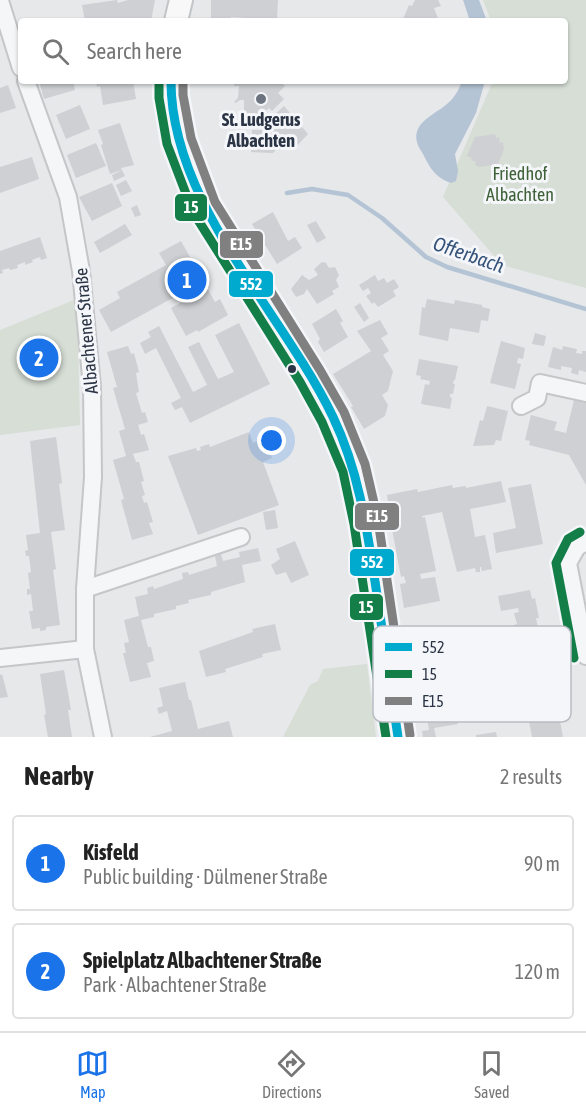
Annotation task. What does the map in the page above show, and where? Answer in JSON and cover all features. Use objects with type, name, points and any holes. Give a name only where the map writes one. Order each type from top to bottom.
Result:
[{"type":"main road","points":[[177,18],[182,0]]},
{"type":"main road","points":[[171,84],[179,141],[204,207],[310,376],[333,417],[354,468],[366,522],[381,626]]},
{"type":"main road","points":[[396,722],[398,737]]},
{"type":"street","points":[[0,1],[18,58]]},
{"type":"street","name":"Albachtener Straße","points":[[27,84],[68,196],[81,271],[93,410],[93,477],[85,589],[86,649],[103,737]]},
{"type":"street","points":[[521,406],[537,398],[540,383],[586,393]]},
{"type":"street","points":[[85,589],[241,537]]},
{"type":"street","points":[[586,542],[578,547],[568,563],[586,656]]},
{"type":"street","points":[[0,658],[86,649]]},
{"type":"green space","name":"Friedhof Albachten","points":[[483,0],[586,0],[586,288],[502,265],[443,197],[492,84],[568,84],[568,18],[490,18]]},
{"type":"green space","points":[[74,300],[78,339],[80,425],[0,435],[0,330]]},
{"type":"green space","points":[[367,664],[376,737],[283,737],[310,685],[318,681],[323,669]]},
{"type":"water","points":[[463,0],[479,0],[486,18],[469,18]]},
{"type":"water","points":[[461,84],[484,84],[476,113],[455,154],[458,171],[456,181],[451,183],[432,170],[418,146],[416,135],[421,124],[447,104]]},
{"type":"building","points":[[117,0],[118,3],[128,0],[155,0],[152,18],[84,18],[82,5]]},
{"type":"building","points":[[211,0],[278,0],[277,18],[211,18]]},
{"type":"building","points":[[415,0],[438,0],[441,6],[434,8],[438,18],[403,18],[409,5],[412,6]]},
{"type":"building","points":[[40,84],[74,84],[75,90],[44,99]]},
{"type":"building","points":[[96,84],[134,84],[136,99],[103,105],[100,86],[97,87]]},
{"type":"building","name":"St. Ludgerus Albachten","points":[[234,84],[283,84],[285,86],[278,93],[284,99],[272,111],[269,108],[266,111],[262,108],[259,110],[259,116],[244,115],[244,100],[234,102],[238,98],[239,86],[234,86]]},
{"type":"building","points":[[8,85],[16,108],[0,113],[0,88]]},
{"type":"building","points":[[80,105],[90,129],[66,139],[56,115]]},
{"type":"building","points":[[284,106],[308,134],[294,149],[287,142],[280,150],[278,148],[273,153],[251,152],[252,130],[267,130],[273,133],[271,118]]},
{"type":"building","points":[[120,123],[134,165],[110,174],[98,130]]},
{"type":"building","points":[[495,134],[496,138],[499,137],[500,143],[503,142],[504,149],[498,164],[480,167],[475,165],[476,162],[467,156],[475,137]]},
{"type":"building","points":[[96,143],[106,166],[76,178],[67,155]]},
{"type":"building","points":[[32,157],[39,179],[0,193],[0,167]]},
{"type":"building","points":[[122,170],[125,176],[114,181],[112,175]]},
{"type":"building","points":[[126,180],[132,191],[121,196],[116,185]]},
{"type":"building","points":[[112,183],[122,206],[92,221],[79,197]]},
{"type":"building","points":[[137,205],[141,215],[135,217],[131,208]]},
{"type":"building","points":[[273,212],[288,241],[295,237],[302,248],[277,264],[252,224]]},
{"type":"building","points":[[316,221],[326,238],[317,243],[307,225]]},
{"type":"building","points":[[125,224],[132,235],[100,253],[94,242]]},
{"type":"building","points":[[40,237],[47,258],[41,260],[40,257],[25,265],[25,262],[17,265],[18,268],[2,270],[3,273],[0,274],[0,251]]},
{"type":"building","points":[[181,241],[215,302],[220,299],[228,315],[186,336],[171,308],[182,302],[178,295],[111,332],[99,310],[120,298],[117,292],[166,265],[159,253]]},
{"type":"building","points":[[322,262],[326,263],[329,268],[335,267],[339,275],[336,280],[339,287],[332,291],[334,294],[317,304],[307,289],[304,294],[296,297],[291,289],[302,275],[309,280],[318,275],[314,269]]},
{"type":"building","points":[[375,275],[378,281],[384,278],[387,283],[394,279],[399,287],[393,291],[396,296],[378,307],[374,302],[372,304],[366,296],[371,293],[368,288],[363,291],[359,285]]},
{"type":"building","points":[[427,299],[454,304],[455,300],[482,305],[490,309],[488,321],[481,320],[479,333],[450,328],[448,341],[419,335],[422,307],[425,308]]},
{"type":"building","points":[[360,303],[369,318],[364,322],[354,307]]},
{"type":"building","points":[[336,309],[343,321],[340,323],[348,337],[324,352],[312,324]]},
{"type":"building","points":[[380,320],[388,334],[381,338],[389,351],[383,355],[393,371],[388,391],[382,395],[388,405],[385,416],[364,429],[333,374],[371,351],[357,331]]},
{"type":"building","points":[[239,323],[270,384],[190,423],[182,407],[175,410],[171,403],[181,398],[156,348],[145,354],[140,343],[151,337],[148,332],[159,326],[193,392],[207,385],[188,347],[199,342],[218,379],[234,372],[215,335]]},
{"type":"building","points":[[535,333],[546,336],[544,346],[532,344]]},
{"type":"building","points":[[501,341],[525,348],[523,359],[518,358],[517,363],[521,364],[515,389],[490,383]]},
{"type":"building","points":[[128,346],[131,354],[134,353],[139,372],[136,373],[139,392],[136,393],[142,413],[145,412],[148,422],[138,425],[141,435],[144,434],[149,450],[133,454],[136,462],[139,462],[144,481],[141,482],[145,495],[142,496],[144,503],[147,502],[153,522],[149,523],[153,534],[132,540],[113,460],[126,456],[119,431],[125,429],[113,388],[117,387],[107,352]]},
{"type":"building","points":[[563,346],[577,349],[576,353],[582,354],[582,351],[586,351],[586,372],[579,370],[578,375],[571,373],[572,368],[561,366],[561,370],[548,367],[553,347],[562,350]]},
{"type":"building","points":[[419,359],[458,366],[453,394],[450,394],[452,398],[450,409],[421,404],[425,384],[429,385],[430,381],[420,379],[421,376],[416,375]]},
{"type":"building","points":[[574,400],[586,403],[586,485],[569,455],[529,445],[530,441],[525,440],[531,415],[557,422],[554,430],[566,433]]},
{"type":"building","points":[[487,406],[508,411],[501,441],[496,440],[494,445],[473,446],[480,420],[483,421]]},
{"type":"building","points":[[249,432],[253,443],[265,438],[272,458],[263,462],[279,505],[198,535],[168,456],[196,448],[197,451],[201,450],[200,447],[209,444],[210,447]]},
{"type":"building","points":[[56,437],[65,530],[51,532],[60,625],[46,627],[46,630],[40,631],[40,628],[32,629],[29,611],[33,611],[31,594],[27,595],[27,589],[30,589],[28,573],[31,572],[29,556],[26,556],[25,551],[28,550],[26,535],[40,533],[30,441]]},
{"type":"building","points":[[501,481],[506,502],[470,509],[475,537],[485,535],[492,569],[482,571],[480,567],[480,572],[476,572],[475,568],[457,572],[442,512],[422,516],[425,517],[436,571],[420,574],[421,579],[435,577],[440,601],[404,608],[400,584],[406,583],[404,576],[401,577],[391,524],[395,523],[394,519],[389,518],[385,501],[388,501],[387,495],[452,485],[453,488],[465,486],[466,488]]},
{"type":"building","points":[[531,484],[543,544],[496,553],[493,533],[516,528],[508,488]]},
{"type":"building","points":[[275,510],[278,528],[266,530],[263,512]]},
{"type":"building","points":[[295,541],[309,575],[291,583],[286,572],[276,575],[271,565],[280,559],[276,549]]},
{"type":"building","points":[[258,548],[261,561],[242,565],[245,582],[211,592],[211,595],[188,600],[189,603],[176,606],[176,609],[154,614],[154,617],[141,620],[154,661],[147,663],[151,677],[130,682],[123,653],[126,653],[124,643],[129,642],[124,620],[139,616],[135,597],[148,594],[147,588],[153,586],[154,589],[183,579],[182,573],[188,572],[189,575],[217,566],[215,556],[221,554],[223,561],[240,557],[239,552]]},
{"type":"building","points":[[530,590],[532,599],[535,598],[539,618],[536,618],[538,626],[511,626],[517,624],[514,613],[519,612],[518,608],[501,611],[498,596]]},
{"type":"building","points":[[275,624],[281,650],[262,654],[263,657],[225,669],[226,672],[206,677],[199,651],[253,632],[252,629]]},
{"type":"building","points":[[64,670],[71,710],[68,710],[72,737],[48,737],[40,674]]},
{"type":"building","points":[[2,674],[8,697],[0,698],[0,675]]},
{"type":"building","points":[[185,682],[198,729],[229,721],[233,737],[150,737],[172,731],[167,711],[159,714],[157,708],[163,706],[159,688]]},
{"type":"building","points":[[428,722],[458,722],[458,724],[434,728],[436,737],[423,737],[422,731],[429,730]]},
{"type":"building","points":[[529,722],[560,722],[563,737],[532,737]]},
{"type":"building","points":[[496,732],[497,737],[476,737],[476,735]]},
{"type":"waterway","name":"Offerbach","points":[[287,193],[312,189],[348,195],[382,218],[426,257],[447,267],[586,309]]},
{"type":"transit line","name":"15","points":[[159,84],[159,98],[167,144],[193,212],[300,382],[322,422],[343,472],[354,524],[373,650]]},
{"type":"transit line","name":"552","points":[[171,84],[176,126],[189,170],[209,213],[233,255],[311,377],[342,437],[361,501],[381,626]]},
{"type":"transit line","name":"E15","points":[[183,84],[191,138],[215,202],[320,370],[344,412],[365,464],[378,520],[394,626]]},
{"type":"transit line","name":"15","points":[[568,626],[556,563],[568,539],[580,532]]},
{"type":"transit line","name":"15","points":[[571,642],[574,658]]},
{"type":"transit line","name":"15","points":[[384,722],[386,737]]},
{"type":"transit line","name":"552","points":[[396,722],[398,737]]},
{"type":"transit line","name":"E15","points":[[408,722],[410,735]]},
{"type":"place","name":"St. Ludgerus Albachten","points":[[261,99]]},
{"type":"place","name":"Kisfeld","points":[[187,280]]},
{"type":"place","name":"Spielplatz Albachtener Straße","points":[[39,358]]}]
